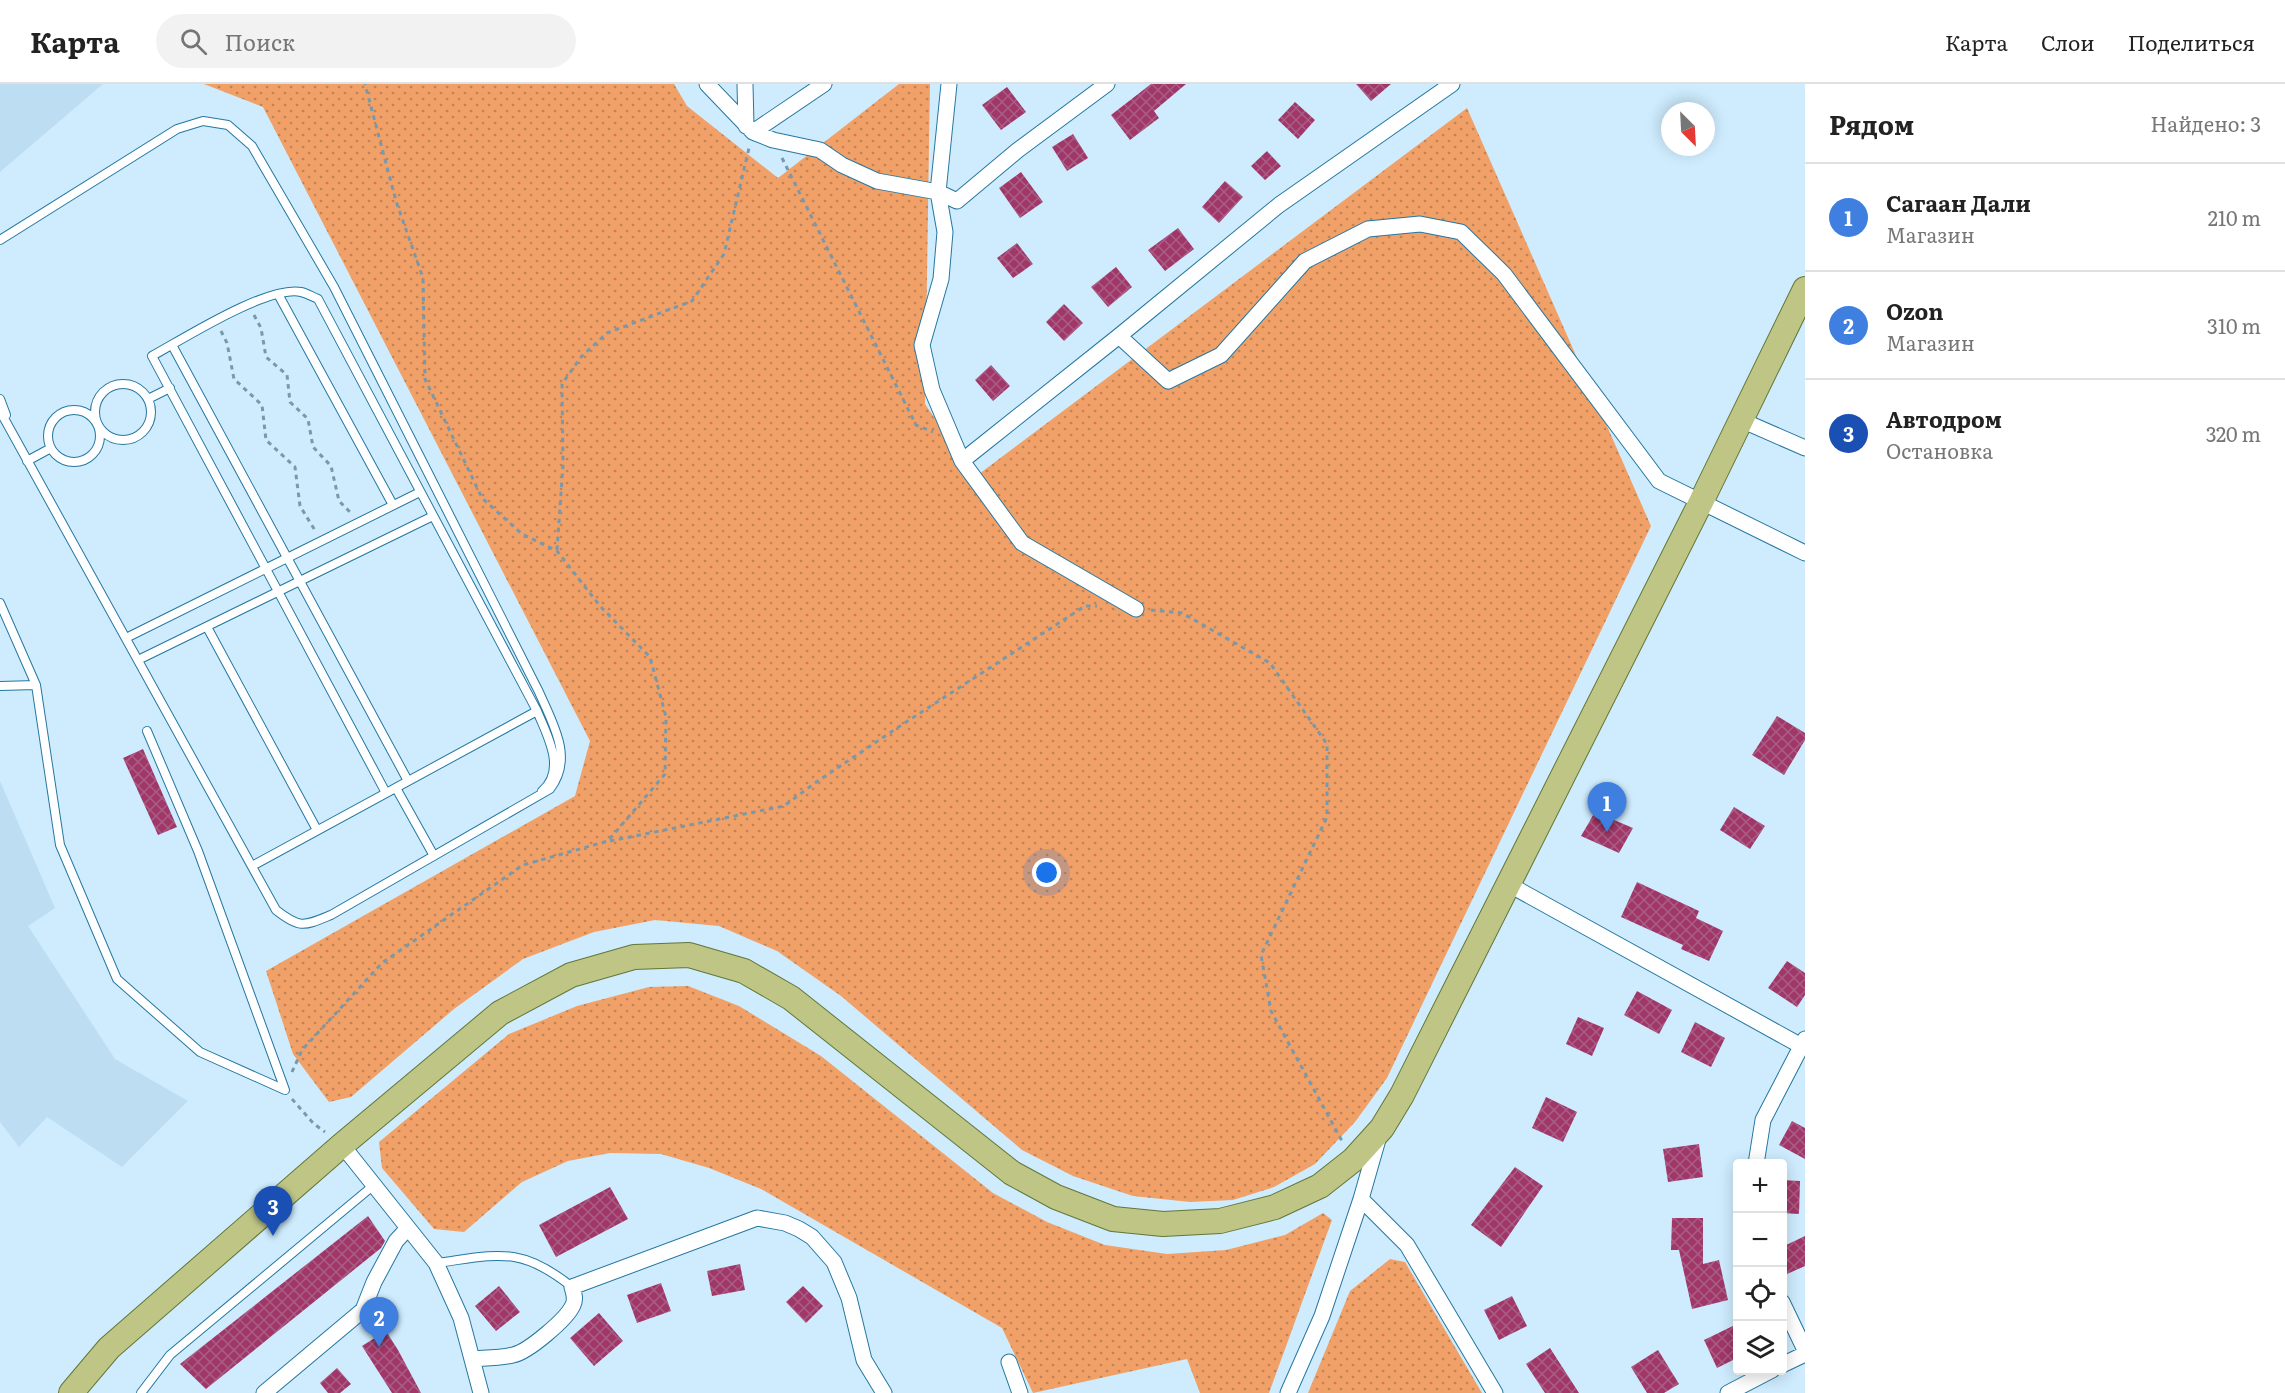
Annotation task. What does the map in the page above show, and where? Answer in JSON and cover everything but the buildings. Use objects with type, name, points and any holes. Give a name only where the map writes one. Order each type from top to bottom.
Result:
[{"type":"main road","points":[[71,1393],[109,1348],[342,1145],[500,1013],[571,975],[634,957],[689,955],[744,971],[791,998],[1012,1173],[1056,1197],[1113,1219],[1163,1224],[1220,1221],[1275,1207],[1320,1186],[1353,1160],[1382,1128],[1402,1095],[1701,502],[1805,289]]},
{"type":"street","points":[[707,84],[749,129],[773,140],[820,150],[842,165],[877,181],[938,192],[957,201],[1018,150],[1107,84]]},
{"type":"street","points":[[745,84],[749,129]]},
{"type":"street","points":[[749,129],[824,84]]},
{"type":"street","points":[[949,84],[938,192],[945,232],[941,279],[922,345],[932,390],[962,461],[1022,543],[1136,609]]},
{"type":"street","points":[[962,461],[1278,205],[1452,84]]},
{"type":"street","points":[[1119,336],[1168,381],[1221,355],[1305,261],[1368,229],[1420,224],[1461,232],[1504,274],[1659,481],[1805,553]]},
{"type":"street","points":[[1741,420],[1805,448]]},
{"type":"street","points":[[1508,884],[1804,1044],[1762,1120],[1757,1159]]},
{"type":"street","points":[[1288,1393],[1322,1316],[1382,1128]]},
{"type":"street","points":[[342,1145],[436,1263],[461,1318],[481,1393]]},
{"type":"street","points":[[1361,1199],[1407,1245],[1495,1393]]},
{"type":"street","points":[[472,1359],[521,1353],[557,1325],[570,1311],[575,1298],[572,1287],[757,1218],[785,1223],[812,1237],[834,1262],[849,1298],[864,1360],[884,1393]]},
{"type":"street","points":[[264,1393],[363,1311],[379,1272],[396,1241],[408,1228]]},
{"type":"street","points":[[1787,1313],[1805,1352],[1787,1362]]},
{"type":"street","points":[[1009,1362],[1020,1393]]},
{"type":"street","points":[[1728,1393],[1764,1375]]},
{"type":"lane","points":[[0,240],[177,129],[203,122],[228,125],[252,146],[333,287],[539,692],[559,738],[562,765],[558,779],[550,789],[331,915],[310,923],[293,923],[276,910],[0,411]]},
{"type":"lane","points":[[386,794],[152,356],[248,305],[278,294],[300,291],[318,299],[537,711],[554,751],[554,771],[545,788],[529,801]]},
{"type":"lane","points":[[278,294],[393,506]]},
{"type":"lane","points":[[172,345],[408,781]]},
{"type":"lane","points":[[97,422],[91,416],[76,409],[60,414],[50,427],[48,435],[51,448],[68,461],[85,460],[98,448],[100,439],[97,422],[96,404],[100,395],[107,388],[116,384],[135,386],[148,399],[151,417],[142,433],[135,438],[126,440],[108,436],[97,422]]},
{"type":"lane","points":[[148,399],[170,388]]},
{"type":"lane","points":[[0,399],[14,436]]},
{"type":"lane","points":[[27,461],[51,448]]},
{"type":"lane","points":[[126,638],[420,492]]},
{"type":"lane","points":[[138,660],[433,516]]},
{"type":"lane","points":[[0,603],[36,686],[60,845],[117,979],[200,1053],[285,1090]]},
{"type":"lane","points":[[207,627],[318,831]]},
{"type":"lane","points":[[0,686],[36,686]]},
{"type":"lane","points":[[252,866],[537,711]]},
{"type":"lane","points":[[147,731],[198,851],[285,1090]]},
{"type":"lane","points":[[396,788],[434,856]]},
{"type":"lane","points":[[141,1393],[170,1355],[374,1185]]},
{"type":"lane","points":[[436,1263],[513,1255],[522,1257],[556,1274],[572,1287]]},
{"type":"path","points":[[365,84],[396,201],[423,278],[425,379],[482,498],[522,534],[557,551],[600,606],[650,657],[666,717],[665,774],[608,842]]},
{"type":"path","points":[[557,551],[563,465],[562,384],[581,357],[607,333],[692,301],[724,254],[749,129]]},
{"type":"path","points":[[773,140],[916,425],[942,435],[950,430]]},
{"type":"path","points":[[248,305],[261,328],[266,357],[287,375],[290,402],[308,419],[313,447],[331,466],[339,501],[360,522]]},
{"type":"path","points":[[216,322],[227,344],[234,379],[262,405],[266,440],[295,467],[300,506],[322,541]]},
{"type":"path","points":[[342,1145],[314,1124],[285,1090],[302,1050],[382,963],[523,865],[608,842],[784,806],[870,746],[1085,606],[1182,613],[1270,663],[1327,744],[1327,818],[1261,955],[1271,1011],[1318,1101],[1353,1160]]},
{"type":"shaded area","points":[[0,84],[103,84],[0,172]]},
{"type":"shaded area","points":[[204,84],[674,84],[687,106],[778,178],[899,84],[930,84],[925,404],[975,477],[1467,108],[1651,526],[1387,1078],[1355,1122],[1315,1164],[1274,1187],[1233,1200],[1190,1202],[1133,1196],[1073,1176],[1022,1150],[841,996],[777,951],[719,926],[655,920],[594,932],[523,959],[454,1009],[351,1097],[329,1102],[293,1054],[266,971],[575,796],[590,741],[263,107]]},
{"type":"shaded area","points":[[0,781],[55,908],[28,926],[115,1059],[188,1101],[122,1167],[47,1117],[19,1147],[0,1122]]},
{"type":"shaded area","points":[[688,986],[739,1006],[821,1056],[993,1193],[1047,1222],[1105,1245],[1167,1254],[1226,1250],[1285,1235],[1323,1213],[1332,1220],[1269,1393],[1200,1393],[1187,1359],[1033,1393],[1002,1328],[761,1189],[709,1168],[661,1154],[610,1153],[568,1161],[522,1182],[464,1232],[434,1229],[382,1168],[379,1142],[509,1034],[577,1006],[649,987]]},
{"type":"shaded area","points":[[1390,1259],[1405,1262],[1482,1393],[1308,1393],[1350,1291]]},
{"type":"place","name":"Сагаан Дали","points":[[1607,832]]},
{"type":"place","name":"Автодром","points":[[273,1236]]},
{"type":"place","name":"Ozon","points":[[379,1347]]}]
